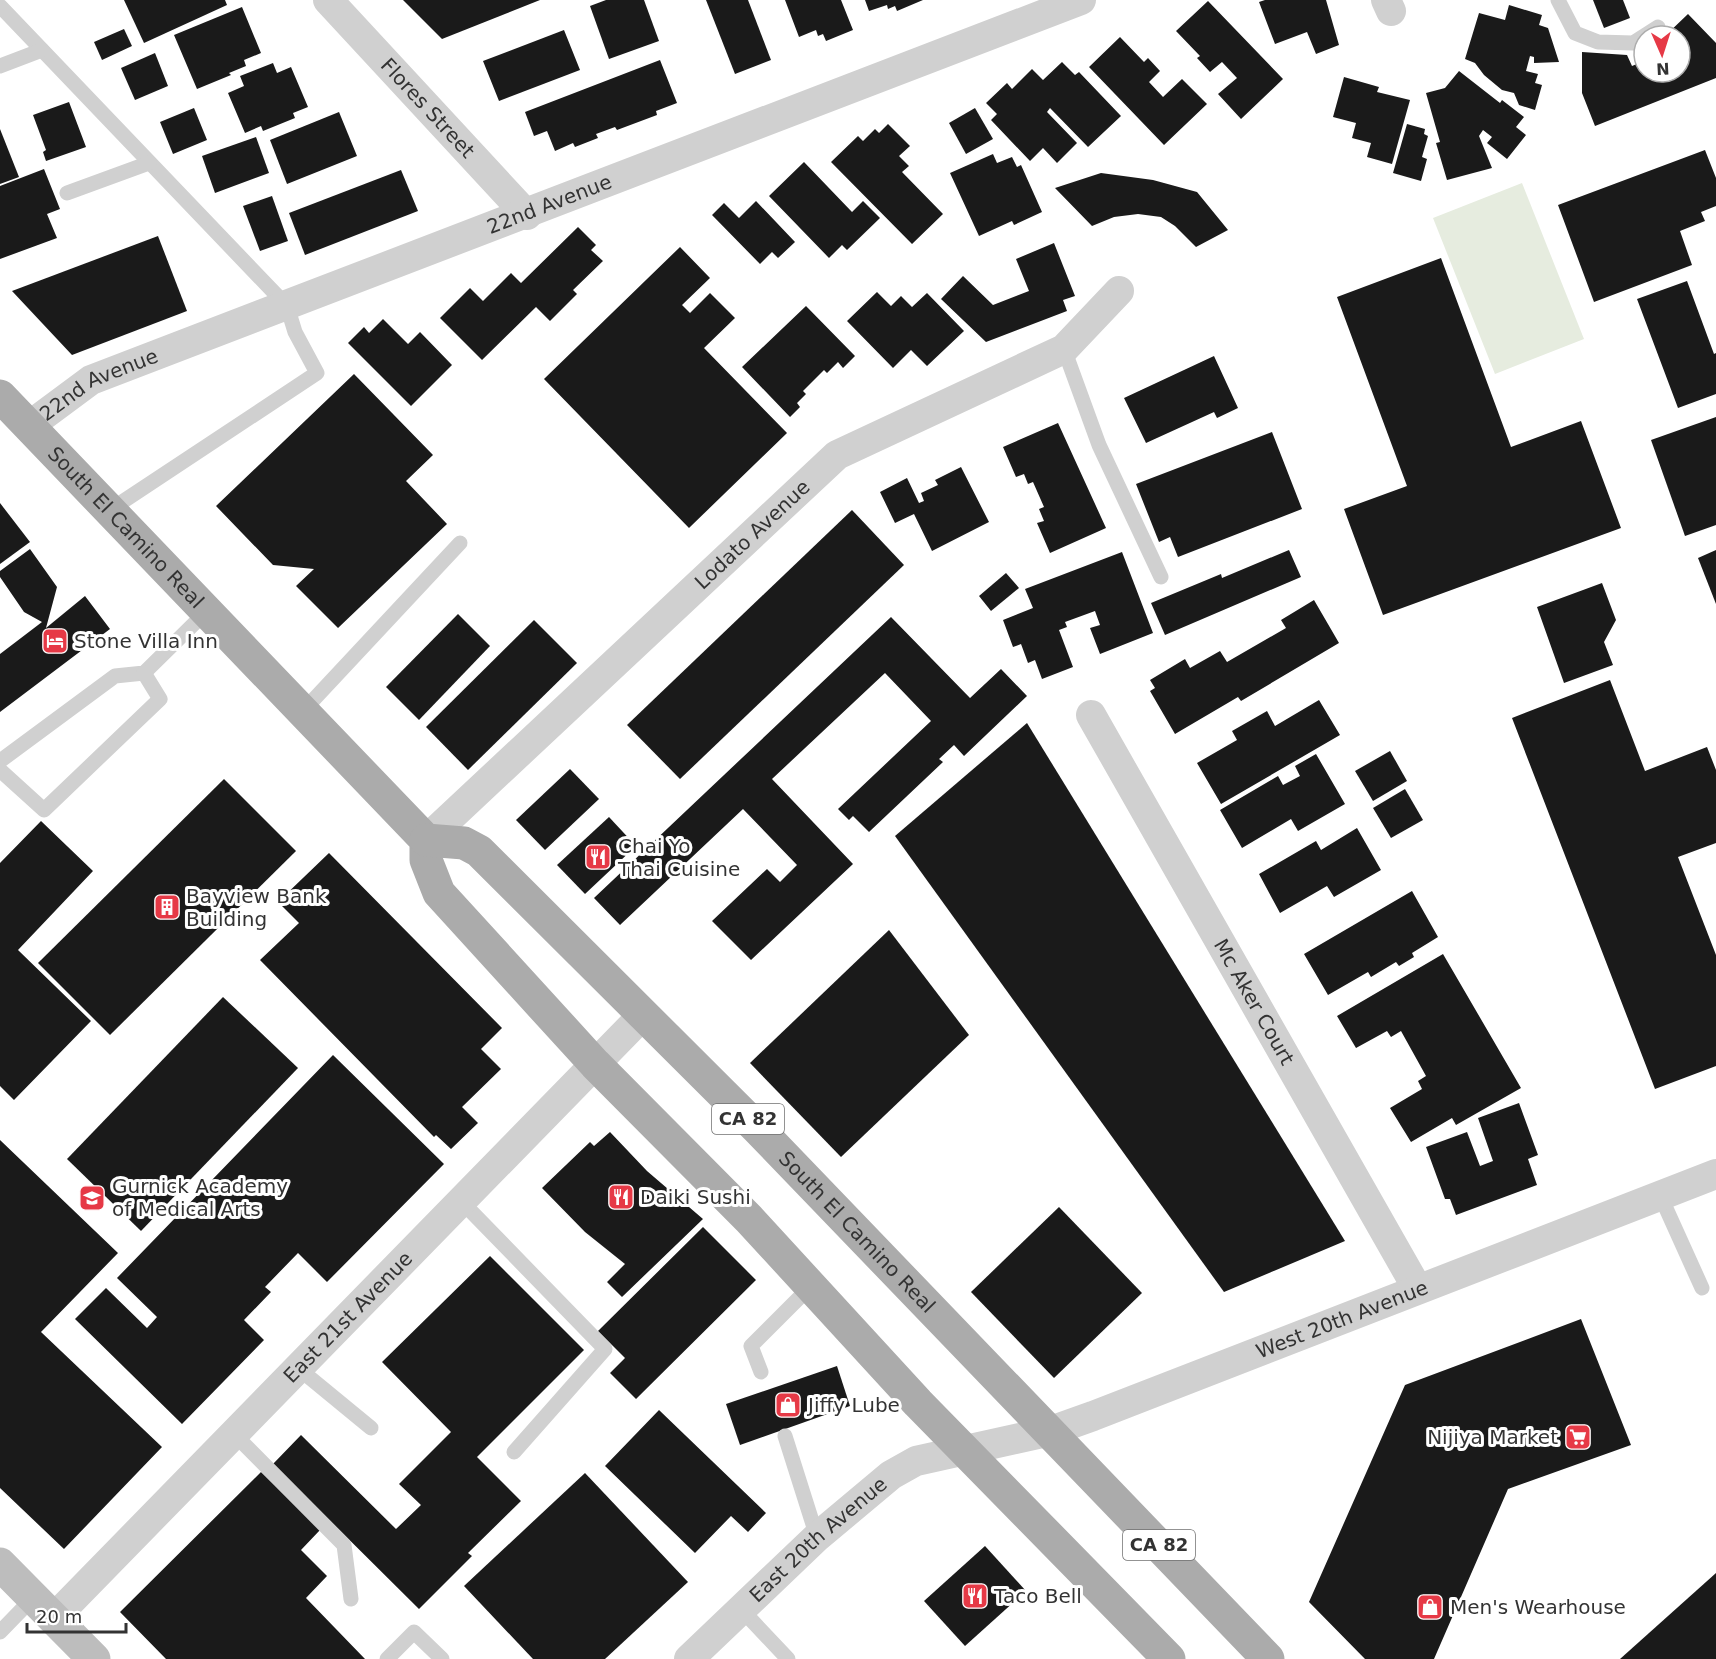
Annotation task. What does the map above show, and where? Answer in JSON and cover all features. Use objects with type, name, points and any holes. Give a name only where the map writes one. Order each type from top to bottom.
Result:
[{"type":"main road","name":"South El Camino Real","points":[[0,396],[426,840],[464,843],[479,851],[642,1016],[756,1127],[1268,1659]]},
{"type":"main road","points":[[426,840],[426,860],[439,893],[595,1064],[749,1219],[963,1449],[1169,1659]]},
{"type":"street","name":"Flores Street","points":[[328,0],[527,214]]},
{"type":"street","name":"22nd Avenue","points":[[29,426],[91,380],[1081,0]]},
{"type":"street","name":"Lodato Avenue","points":[[426,840],[837,455],[1064,349],[1119,291]]},
{"type":"street","name":"Mc Aker Court","points":[[1090,715],[1417,1288]]},
{"type":"street","name":"East 21st Avenue","points":[[43,1608],[234,1434],[642,1016]]},
{"type":"street","name":"West 20th Avenue","points":[[963,1449],[1051,1431],[1716,1174]]},
{"type":"street","name":"East 20th Avenue","points":[[689,1659],[817,1537],[891,1475],[916,1461],[963,1449]]},
{"type":"street","points":[[0,1564],[94,1659]]},
{"type":"lane","points":[[1558,0],[1575,33],[1598,42],[1632,43]]},
{"type":"lane","points":[[0,6],[287,306],[295,332],[316,373],[110,510]]},
{"type":"lane","points":[[0,66],[42,50]]},
{"type":"lane","points":[[67,193],[148,163]]},
{"type":"lane","points":[[1064,349],[1099,445],[1161,577]]},
{"type":"lane","points":[[303,711],[460,543]]},
{"type":"lane","points":[[0,761],[115,676],[144,673],[207,611]]},
{"type":"lane","points":[[0,770],[44,810],[160,699],[144,673]]},
{"type":"lane","points":[[1660,1195],[1702,1288]]},
{"type":"lane","points":[[461,1201],[605,1349],[514,1452]]},
{"type":"lane","points":[[761,1372],[752,1346],[811,1286]]},
{"type":"lane","points":[[298,1368],[370,1428]]},
{"type":"lane","points":[[234,1434],[344,1545],[351,1599]]},
{"type":"lane","points":[[785,1436],[817,1537]]},
{"type":"lane","points":[[0,1632],[43,1608]]},
{"type":"lane","points":[[741,1609],[788,1659]]},
{"type":"lane","points":[[387,1659],[414,1632],[442,1659]]},
{"type":"shaded area","points":[[1522,183],[1584,339],[1495,374],[1433,218]]},
{"type":"building","points":[[124,0],[225,0],[227,5],[144,43]]},
{"type":"building","points":[[403,0],[540,0],[442,39]]},
{"type":"building","points":[[606,0],[644,0],[659,41],[609,59],[590,6]]},
{"type":"building","points":[[706,0],[748,0],[771,60],[735,74]]},
{"type":"building","points":[[785,0],[841,0],[853,30],[826,41],[823,34],[818,36],[816,30],[799,37]]},
{"type":"building","points":[[865,0],[923,0],[897,11],[895,6],[888,9],[887,5],[869,11]]},
{"type":"building","points":[[1265,0],[1326,0],[1339,45],[1316,54],[1307,32],[1275,44],[1259,2]]},
{"type":"building","points":[[1593,0],[1623,0],[1630,18],[1604,28]]},
{"type":"building","points":[[1208,1],[1283,79],[1241,119],[1218,94],[1237,78],[1222,62],[1210,72],[1197,58],[1200,56],[1176,31]]},
{"type":"building","points":[[1509,5],[1542,15],[1539,25],[1548,28],[1559,62],[1534,63],[1534,57],[1530,56],[1526,71],[1538,74],[1535,83],[1542,85],[1535,110],[1519,105],[1514,93],[1502,90],[1484,75],[1475,63],[1465,59],[1479,13],[1505,20]]},
{"type":"building","points":[[242,7],[261,53],[244,60],[246,66],[229,73],[231,75],[197,89],[174,35]]},
{"type":"building","points":[[1688,14],[1716,43],[1716,78],[1595,126],[1582,93],[1582,52],[1627,55],[1632,66],[1632,84],[1692,84],[1692,24],[1678,24]]},
{"type":"building","points":[[124,29],[132,46],[102,60],[94,42]]},
{"type":"building","points":[[564,30],[580,70],[499,101],[483,61]]},
{"type":"building","points":[[1120,37],[1144,62],[1148,58],[1160,71],[1149,82],[1163,97],[1182,79],[1207,104],[1164,145],[1089,67]]},
{"type":"building","points":[[155,53],[168,86],[135,100],[121,68]]},
{"type":"building","points":[[660,60],[677,103],[656,111],[657,115],[617,130],[615,127],[596,134],[598,138],[575,147],[573,143],[555,151],[547,131],[534,136],[525,112]]},
{"type":"building","points":[[1062,62],[1075,75],[1079,72],[1121,116],[1088,147],[1050,108],[1047,112],[1077,143],[1057,163],[1043,148],[1030,161],[991,120],[997,114],[986,103],[1007,83],[1012,89],[1032,69],[1043,80]]},
{"type":"building","points":[[273,63],[277,73],[291,67],[308,107],[293,113],[295,118],[263,131],[261,126],[245,133],[228,93],[244,86],[240,76]]},
{"type":"building","points":[[1459,71],[1500,103],[1502,100],[1524,117],[1516,127],[1526,135],[1507,159],[1487,143],[1492,137],[1483,130],[1479,136],[1492,168],[1447,180],[1436,143],[1440,142],[1426,93],[1445,88]]},
{"type":"building","points":[[1344,77],[1379,87],[1377,92],[1410,100],[1392,164],[1367,157],[1371,143],[1352,138],[1356,123],[1333,117]]},
{"type":"building","points":[[69,102],[86,147],[46,161],[43,152],[46,150],[33,115]]},
{"type":"building","points":[[194,108],[207,140],[173,154],[160,122]]},
{"type":"building","points":[[975,108],[993,139],[966,154],[949,123]]},
{"type":"building","points":[[339,112],[357,156],[287,184],[270,140]]},
{"type":"building","points":[[888,124],[910,146],[899,156],[909,166],[902,172],[943,214],[912,244],[831,162],[858,136],[863,141],[875,129],[879,133]]},
{"type":"building","points":[[1407,124],[1425,129],[1424,134],[1428,136],[1422,157],[1427,159],[1421,181],[1393,173]]},
{"type":"building","points":[[0,129],[19,177],[0,184]]},
{"type":"building","points":[[256,137],[269,173],[215,193],[202,156]]},
{"type":"building","points":[[1705,150],[1716,178],[1716,206],[1701,212],[1705,221],[1680,231],[1692,265],[1594,302],[1558,205]]},
{"type":"building","points":[[993,154],[997,163],[1012,157],[1017,167],[1021,165],[1042,212],[1014,225],[1012,221],[979,236],[950,173]]},
{"type":"building","points":[[804,162],[852,212],[863,201],[880,218],[847,250],[842,245],[829,258],[769,196]]},
{"type":"building","points":[[44,169],[60,209],[47,214],[57,238],[0,259],[0,186]]},
{"type":"building","points":[[401,170],[418,211],[305,255],[289,213]]},
{"type":"building","points":[[1101,173],[1153,180],[1197,192],[1228,230],[1196,247],[1175,226],[1161,217],[1138,214],[1114,217],[1092,226],[1055,188]]},
{"type":"building","points":[[272,196],[288,241],[260,251],[243,206]]},
{"type":"building","points":[[756,201],[795,242],[778,258],[772,252],[760,264],[712,215],[724,203],[739,218]]},
{"type":"building","points":[[578,227],[596,245],[591,250],[603,261],[573,290],[577,294],[550,321],[536,307],[482,360],[440,318],[470,288],[483,301],[511,273],[521,283]]},
{"type":"building","points":[[158,236],[187,311],[72,355],[12,291]]},
{"type":"building","points":[[1054,243],[1075,296],[1063,300],[1067,311],[986,342],[941,299],[963,276],[993,305],[1029,291],[1016,259]]},
{"type":"building","points":[[680,247],[710,278],[682,305],[690,313],[710,293],[735,318],[704,348],[787,433],[689,528],[544,379]]},
{"type":"building","points":[[1441,258],[1511,447],[1581,421],[1621,528],[1383,615],[1344,509],[1407,486],[1337,297]]},
{"type":"building","points":[[1687,281],[1714,354],[1716,353],[1716,394],[1678,408],[1637,299]]},
{"type":"building","points":[[877,292],[891,306],[901,296],[912,307],[927,293],[964,331],[927,366],[911,350],[893,368],[847,321]]},
{"type":"building","points":[[806,306],[855,356],[843,368],[838,362],[827,373],[824,370],[803,391],[806,394],[797,403],[800,407],[790,417],[742,367]]},
{"type":"building","points":[[383,319],[408,344],[420,332],[452,365],[411,406],[348,343],[364,327],[369,333]]},
{"type":"building","points":[[1214,356],[1238,408],[1217,418],[1214,412],[1146,443],[1124,398]]},
{"type":"building","points":[[354,374],[433,455],[406,481],[447,524],[338,628],[296,586],[314,569],[273,565],[216,506]]},
{"type":"building","points":[[1716,417],[1716,525],[1685,536],[1651,440]]},
{"type":"building","points":[[1058,423],[1106,528],[1050,553],[1037,523],[1044,521],[1039,509],[1044,507],[1033,482],[1028,484],[1024,474],[1016,477],[1003,447]]},
{"type":"building","points":[[1272,432],[1302,509],[1178,557],[1170,537],[1159,542],[1136,484]]},
{"type":"building","points":[[961,467],[989,522],[932,551],[914,514],[895,523],[880,492],[907,478],[919,503],[924,501],[921,493],[938,485],[935,480]]},
{"type":"building","points":[[0,503],[30,542],[0,564]]},
{"type":"building","points":[[852,510],[904,565],[680,779],[627,725]]},
{"type":"building","name":"Stone Villa Inn","points":[[30,549],[57,587],[46,628],[85,596],[110,629],[0,712],[0,654],[42,622],[24,612],[0,577],[0,571]]},
{"type":"building","points":[[1289,550],[1301,577],[1165,635],[1151,603],[1221,574],[1222,578]]},
{"type":"building","points":[[1716,550],[1716,604],[1698,558]]},
{"type":"building","points":[[1122,552],[1153,633],[1100,654],[1090,628],[1100,625],[1095,611],[1065,622],[1067,627],[1059,630],[1073,667],[1042,679],[1035,660],[1028,663],[1021,644],[1013,647],[1003,620],[1033,608],[1025,589]]},
{"type":"building","points":[[1006,573],[1019,588],[991,611],[979,596]]},
{"type":"building","points":[[1602,583],[1616,620],[1604,642],[1613,665],[1564,683],[1537,607]]},
{"type":"building","points":[[1314,600],[1339,643],[1241,701],[1238,697],[1175,734],[1150,691],[1155,688],[1150,680],[1185,659],[1190,668],[1220,651],[1227,662],[1286,628],[1281,620]]},
{"type":"building","points":[[458,614],[490,646],[419,720],[386,687]]},
{"type":"building","points":[[891,617],[970,698],[1001,669],[1027,696],[964,756],[954,745],[939,759],[943,762],[869,832],[853,816],[849,820],[838,809],[931,721],[885,673],[772,779],[853,864],[751,960],[712,921],[767,869],[780,882],[797,865],[743,809],[620,925],[594,898]]},
{"type":"building","points":[[534,620],[577,663],[468,770],[426,727]]},
{"type":"building","points":[[1610,680],[1645,771],[1707,747],[1716,770],[1716,843],[1678,857],[1716,955],[1716,1066],[1655,1089],[1512,718]]},
{"type":"building","points":[[1319,700],[1340,735],[1221,804],[1197,763],[1237,740],[1232,731],[1267,711],[1275,726]]},
{"type":"building","points":[[1027,723],[1345,1241],[1224,1292],[895,836]]},
{"type":"building","points":[[1390,751],[1407,781],[1373,801],[1355,771]]},
{"type":"building","points":[[1316,754],[1345,804],[1298,831],[1291,819],[1242,848],[1220,810],[1278,776],[1283,785],[1300,776],[1295,766]]},
{"type":"building","points":[[570,769],[599,799],[545,850],[516,820]]},
{"type":"building","name":"Bayview Bank Building","points":[[224,779],[296,851],[110,1035],[38,963]]},
{"type":"building","points":[[1405,789],[1423,820],[1391,838],[1373,808]]},
{"type":"building","points":[[609,817],[636,846],[585,894],[557,865]]},
{"type":"building","points":[[41,821],[93,871],[18,950],[91,1021],[14,1100],[0,1086],[0,863]]},
{"type":"building","points":[[1357,828],[1381,870],[1334,897],[1327,886],[1280,913],[1259,874],[1316,841],[1321,850]]},
{"type":"building","points":[[329,853],[502,1028],[481,1049],[501,1069],[462,1107],[478,1123],[451,1149],[436,1135],[434,1137],[260,960],[299,923],[278,902]]},
{"type":"building","points":[[1412,891],[1438,937],[1412,953],[1414,957],[1399,966],[1396,962],[1371,977],[1368,972],[1328,995],[1304,954]]},
{"type":"building","points":[[889,930],[969,1035],[841,1157],[750,1063]]},
{"type":"building","points":[[1443,954],[1521,1088],[1456,1125],[1452,1118],[1411,1142],[1390,1108],[1422,1089],[1418,1081],[1426,1076],[1401,1031],[1391,1037],[1387,1031],[1356,1048],[1337,1016]]},
{"type":"building","points":[[223,997],[298,1068],[141,1231],[67,1159]]},
{"type":"building","points":[[333,1055],[444,1164],[327,1282],[298,1253],[265,1287],[271,1292],[244,1320],[264,1340],[182,1424],[75,1319],[106,1288],[147,1328],[157,1317],[117,1278]]},
{"type":"building","points":[[1519,1103],[1538,1155],[1528,1159],[1537,1185],[1456,1215],[1450,1199],[1445,1199],[1426,1147],[1467,1132],[1480,1166],[1493,1161],[1478,1118]]},
{"type":"building","points":[[610,1132],[647,1171],[703,1219],[622,1297],[607,1282],[625,1264],[585,1232],[542,1188],[590,1142],[594,1146]]},
{"type":"building","points":[[0,1140],[118,1253],[41,1332],[162,1447],[64,1549],[0,1488]]},
{"type":"building","points":[[1059,1207],[1142,1293],[1054,1378],[971,1292]]},
{"type":"building","points":[[703,1227],[756,1280],[636,1399],[610,1373],[625,1358],[598,1331]]},
{"type":"building","points":[[490,1256],[584,1350],[477,1457],[521,1501],[468,1553],[472,1556],[419,1609],[273,1464],[301,1435],[396,1529],[421,1505],[399,1484],[451,1432],[382,1362]]},
{"type":"building","points":[[1581,1319],[1631,1445],[1508,1489],[1434,1659],[1365,1659],[1309,1602],[1405,1385]]},
{"type":"building","name":"Jiffy Lube","points":[[837,1366],[850,1406],[740,1445],[726,1404]]},
{"type":"building","points":[[659,1410],[766,1513],[748,1532],[731,1516],[695,1553],[605,1466]]},
{"type":"building","points":[[261,1472],[320,1530],[301,1550],[327,1576],[306,1598],[365,1659],[166,1659],[120,1612]]},
{"type":"building","points":[[585,1473],[688,1582],[605,1659],[533,1659],[464,1586]]},
{"type":"building","name":"Taco Bell","points":[[985,1546],[1026,1591],[965,1646],[924,1601]]},
{"type":"building","points":[[1716,1573],[1716,1659],[1620,1659]]},
{"type":"place","name":"Stone Villa Inn","points":[[55,641]]},
{"type":"place","name":"Chai Yo Thai Cuisine","points":[[598,857]]},
{"type":"place","name":"Bayview Bank Building","points":[[167,907]]},
{"type":"place","name":"Daiki Sushi","points":[[621,1197]]},
{"type":"place","name":"Gurnick Academy of Medical Arts","points":[[92,1198]]},
{"type":"place","name":"Jiffy Lube","points":[[788,1405]]},
{"type":"place","name":"Nijiya Market","points":[[1578,1437]]},
{"type":"place","name":"Taco Bell","points":[[975,1596]]},
{"type":"place","name":"Men's Wearhouse","points":[[1430,1607]]}]
